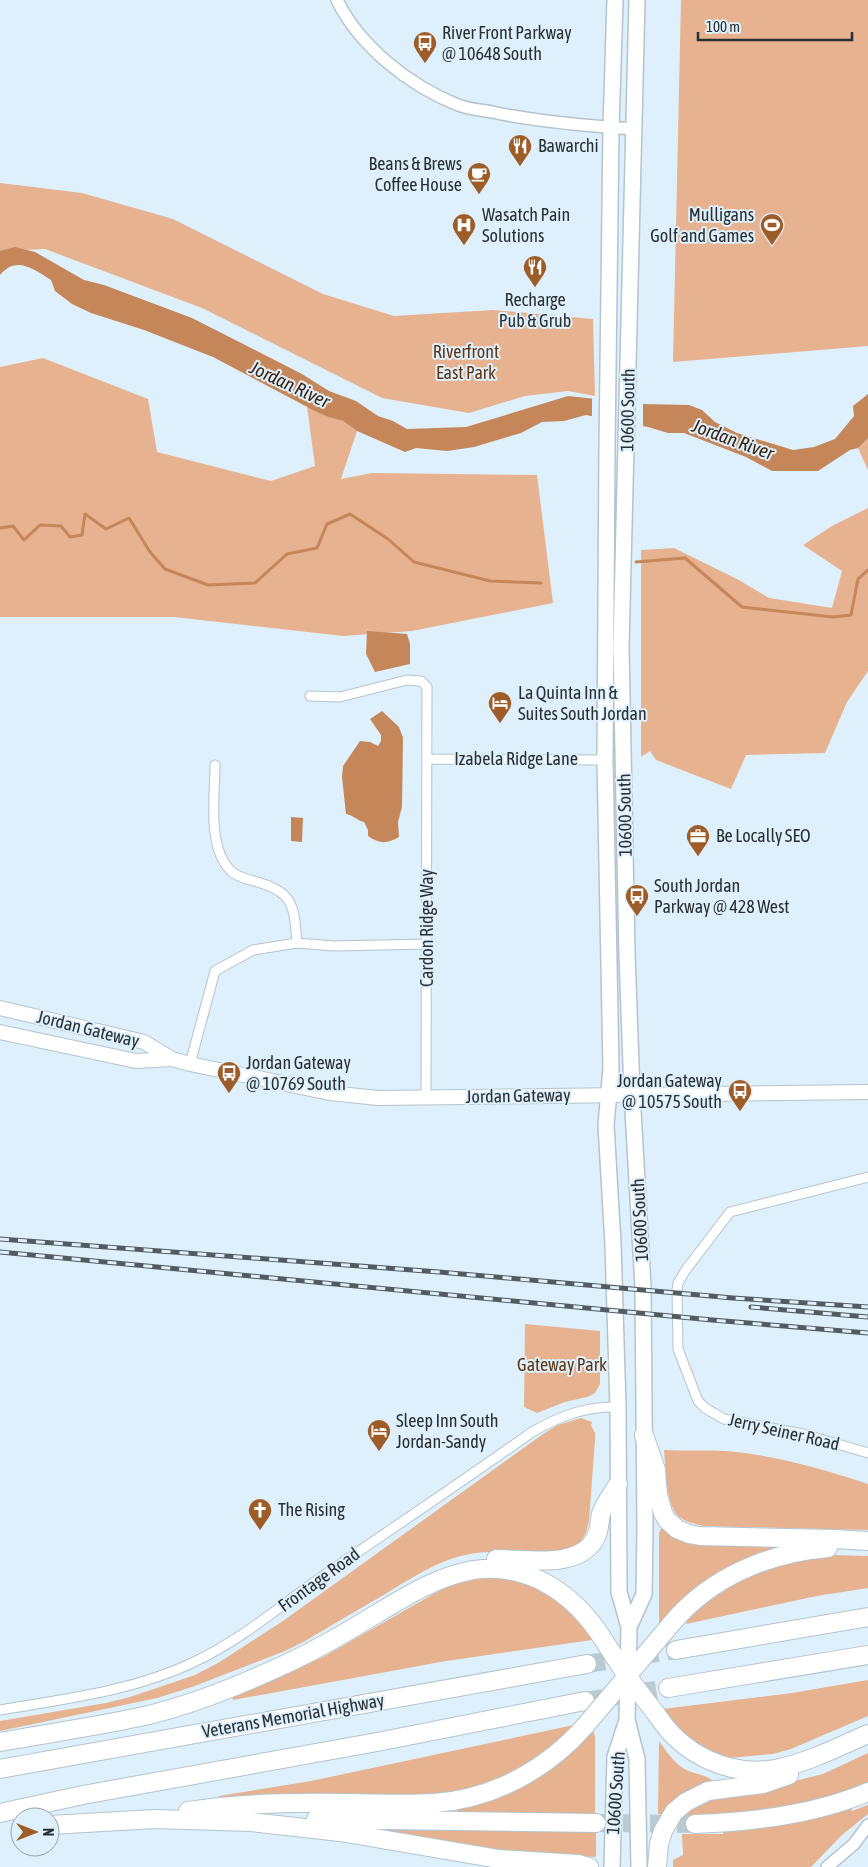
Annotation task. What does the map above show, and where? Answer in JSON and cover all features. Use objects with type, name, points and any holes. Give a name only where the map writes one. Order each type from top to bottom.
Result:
[{"type":"highway","points":[[644,1435],[656,1470],[661,1508],[670,1523],[685,1533],[700,1536],[868,1541]]},
{"type":"highway","points":[[406,1598],[440,1571],[461,1564],[491,1560],[561,1560],[582,1553],[595,1538],[600,1526],[601,1513],[618,1484]]},
{"type":"highway","points":[[156,1819],[190,1811],[265,1804],[421,1803],[462,1799],[498,1788],[528,1774],[557,1754],[586,1726],[672,1624],[709,1589],[740,1571],[784,1554],[811,1549],[868,1547]]},
{"type":"highway","points":[[0,1742],[147,1715],[214,1694],[300,1657],[444,1578],[466,1571],[494,1569],[533,1576],[558,1589],[578,1607],[601,1636],[627,1676],[670,1733],[687,1748],[712,1762],[749,1770],[774,1769],[830,1751],[868,1734]]},
{"type":"highway","points":[[676,1650],[868,1617]]},
{"type":"highway","points":[[668,1688],[868,1655]]},
{"type":"highway","name":"Veterans Memorial Highway","points":[[0,1768],[587,1664]]},
{"type":"highway","points":[[8,1814],[92,1793],[585,1702]]},
{"type":"highway","points":[[657,1867],[659,1844],[663,1831],[674,1812],[686,1802],[708,1791],[763,1784],[791,1775],[830,1751]]},
{"type":"highway","points":[[695,1824],[766,1819],[815,1808],[868,1792]]},
{"type":"highway","points":[[60,1824],[156,1819],[251,1822],[340,1832],[498,1859],[578,1864],[589,1867]]},
{"type":"highway","points":[[251,1822],[280,1819],[596,1823]]},
{"type":"main road","name":"10600 South","points":[[615,0],[611,128],[605,760],[611,1062],[606,1124],[613,1244],[618,1407],[619,1592],[630,1627]]},
{"type":"main road","name":"10600 South","points":[[637,0],[621,647],[627,954],[632,1094],[643,1287],[644,1594],[630,1627],[627,1676],[627,1720],[637,1759],[639,1867]]},
{"type":"main road","name":"Jordan Gateway","points":[[0,1001],[7,1009],[144,1042],[172,1059],[330,1093],[378,1098],[868,1092]]},
{"type":"main road","name":"Jordan Gateway","points":[[0,1032],[136,1061],[172,1059]]},
{"type":"main road","name":"10600 South","points":[[612,1867],[615,1757],[627,1720]]},
{"type":"street","points":[[337,0],[360,36],[386,62],[417,84],[459,105],[522,118],[635,129]]},
{"type":"street","name":"Cardon Ridge Way","points":[[310,696],[340,697],[407,680],[421,681],[427,687],[426,1097]]},
{"type":"street","name":"Izabela Ridge Lane","points":[[427,759],[605,760]]},
{"type":"street","points":[[215,765],[214,835],[221,856],[230,871],[245,879],[271,885],[285,894],[294,910],[297,943]]},
{"type":"street","points":[[190,1064],[216,971],[253,950],[297,943],[334,946],[427,944]]},
{"type":"street","name":"Jerry Seiner Road","points":[[868,1177],[730,1212],[678,1283],[677,1342],[698,1400],[714,1415],[724,1419],[803,1434],[868,1453]]},
{"type":"street","name":"Frontage Road","points":[[0,1710],[127,1686],[161,1676],[194,1663],[250,1630],[318,1580],[532,1432],[570,1413],[597,1408],[618,1407]]},
{"type":"street","points":[[827,1867],[854,1844],[868,1825]]},
{"type":"street","points":[[854,1844],[868,1840]]},
{"type":"green space","name":"Mulligans Golf and Games","points":[[681,0],[868,0],[868,346],[673,362]]},
{"type":"green space","name":"Riverfront East Park","points":[[0,183],[82,193],[173,219],[323,294],[394,316],[493,310],[593,319],[595,396],[568,391],[525,396],[469,413],[382,398],[202,308],[45,249],[0,251]]},
{"type":"green space","points":[[43,358],[148,399],[157,452],[271,481],[315,466],[307,406],[328,417],[343,421],[357,431],[341,479],[372,473],[537,475],[553,603],[412,631],[343,636],[174,617],[0,617],[0,367]]},
{"type":"green space","points":[[868,435],[868,470],[858,448]]},
{"type":"green space","points":[[868,508],[868,671],[847,702],[825,753],[746,755],[731,789],[656,760],[650,751],[641,757],[641,550],[674,548],[737,579],[769,598],[832,608],[842,571],[803,545],[832,526]]},
{"type":"green space","name":"Gateway Park","points":[[525,1324],[600,1331],[600,1384],[595,1393],[537,1413],[524,1407]]},
{"type":"green space","points":[[581,1418],[592,1422],[595,1440],[589,1521],[586,1533],[581,1541],[583,1543],[572,1549],[546,1554],[489,1552],[464,1555],[441,1563],[419,1574],[285,1651],[192,1687],[157,1698],[0,1731],[0,1721],[106,1703],[130,1697],[195,1675],[218,1663],[283,1621],[543,1434],[558,1425]]},
{"type":"green space","points":[[664,1450],[726,1451],[780,1459],[868,1484],[868,1530],[704,1526],[694,1524],[678,1516],[674,1510],[668,1494]]},
{"type":"green space","points":[[662,1527],[787,1545],[761,1552],[723,1571],[659,1625],[659,1533]]},
{"type":"green space","points":[[831,1555],[868,1556],[868,1588],[817,1596],[686,1624],[692,1614],[701,1606],[730,1585],[745,1577],[796,1561]]},
{"type":"green space","points":[[498,1577],[528,1585],[552,1598],[573,1616],[592,1640],[446,1661],[233,1700],[232,1697],[325,1656],[451,1584],[464,1580]]},
{"type":"green space","points":[[868,1680],[868,1716],[791,1749],[773,1754],[729,1758],[710,1751],[690,1739],[677,1728],[663,1709],[792,1693]]},
{"type":"green space","points":[[574,1725],[545,1750],[513,1771],[496,1779],[459,1790],[416,1795],[314,1795],[219,1799],[219,1796],[311,1781]]},
{"type":"green space","points":[[593,1730],[595,1737],[595,1814],[457,1812],[458,1808],[519,1787],[536,1778],[562,1760]]},
{"type":"green space","points":[[659,1741],[679,1765],[712,1780],[715,1784],[665,1814],[658,1814]]},
{"type":"green space","points":[[868,1753],[868,1783],[831,1798],[791,1809],[764,1813],[695,1817],[685,1815],[692,1808],[708,1799],[736,1797],[772,1790],[791,1782],[823,1774]]},
{"type":"green space","points":[[850,1804],[852,1811],[868,1805],[868,1814],[842,1835],[811,1867],[673,1867],[673,1860],[683,1855],[682,1834],[723,1834],[723,1830]]},
{"type":"green space","points":[[354,1828],[596,1831],[596,1857],[498,1851]]},
{"type":"water","name":"Jordan River","points":[[15,247],[35,252],[84,280],[104,285],[192,318],[302,374],[329,391],[356,401],[378,416],[393,421],[407,429],[466,427],[568,396],[642,404],[689,405],[702,410],[715,422],[737,433],[793,450],[814,447],[835,439],[854,416],[853,406],[868,394],[868,438],[858,448],[850,450],[818,471],[772,471],[746,457],[684,433],[668,433],[648,427],[586,415],[564,421],[542,422],[521,433],[474,447],[447,451],[416,448],[405,452],[357,431],[343,421],[313,410],[213,357],[144,330],[91,313],[72,304],[55,291],[51,280],[32,268],[19,265],[12,266],[0,275],[0,251]]},
{"type":"water","points":[[367,631],[407,634],[410,644],[410,664],[375,672],[366,654]]},
{"type":"water","points":[[382,711],[399,727],[403,738],[402,807],[398,822],[399,837],[383,842],[376,841],[368,836],[368,830],[364,822],[346,814],[342,777],[343,766],[360,741],[370,742],[378,746],[381,741],[381,735],[370,719]]},
{"type":"water","points":[[291,817],[303,818],[302,842],[291,841]]},
{"type":"pier","points":[[592,397],[643,401],[643,428],[592,418]]},
{"type":"waterway","points":[[0,528],[13,526],[24,540],[40,525],[61,526],[70,537],[82,535],[85,514],[106,529],[129,518],[150,552],[165,569],[208,585],[255,583],[287,554],[317,548],[327,524],[350,514],[388,539],[414,562],[490,581],[541,583]]},
{"type":"waterway","points":[[636,562],[685,558],[742,607],[833,617],[851,615],[858,579],[868,570]]},
{"type":"tunnel","points":[[587,1664],[676,1650]]},
{"type":"tunnel","points":[[585,1701],[668,1688]]},
{"type":"tunnel","points":[[596,1823],[695,1824]]},
{"type":"railway","points":[[0,1239],[439,1272],[733,1298],[868,1307]]},
{"type":"railway","points":[[0,1252],[712,1320],[868,1333]]},
{"type":"railway","points":[[751,1307],[868,1317]]},
{"type":"place","name":"River Front Parkway @ 10648 South","points":[[425,64]]},
{"type":"place","name":"Bawarchi","points":[[520,167]]},
{"type":"place","name":"Beans & Brews Coffee House","points":[[479,195]]},
{"type":"place","name":"Wasatch Pain Solutions","points":[[464,246]]},
{"type":"place","name":"Mulligans Golf and Games","points":[[772,246]]},
{"type":"place","name":"Recharge Pub & Grub","points":[[535,288]]},
{"type":"place","name":"La Quinta Inn & Suites South Jordan","points":[[500,724]]},
{"type":"place","name":"Be Locally SEO","points":[[698,857]]},
{"type":"place","name":"South Jordan Parkway @ 428 West","points":[[637,917]]},
{"type":"place","name":"Jordan Gateway @ 10769 South","points":[[229,1094]]},
{"type":"place","name":"Jordan Gateway @ 10575 South","points":[[740,1112]]},
{"type":"place","name":"Sleep Inn South Jordan-Sandy","points":[[379,1452]]},
{"type":"place","name":"The Rising","points":[[260,1531]]}]
